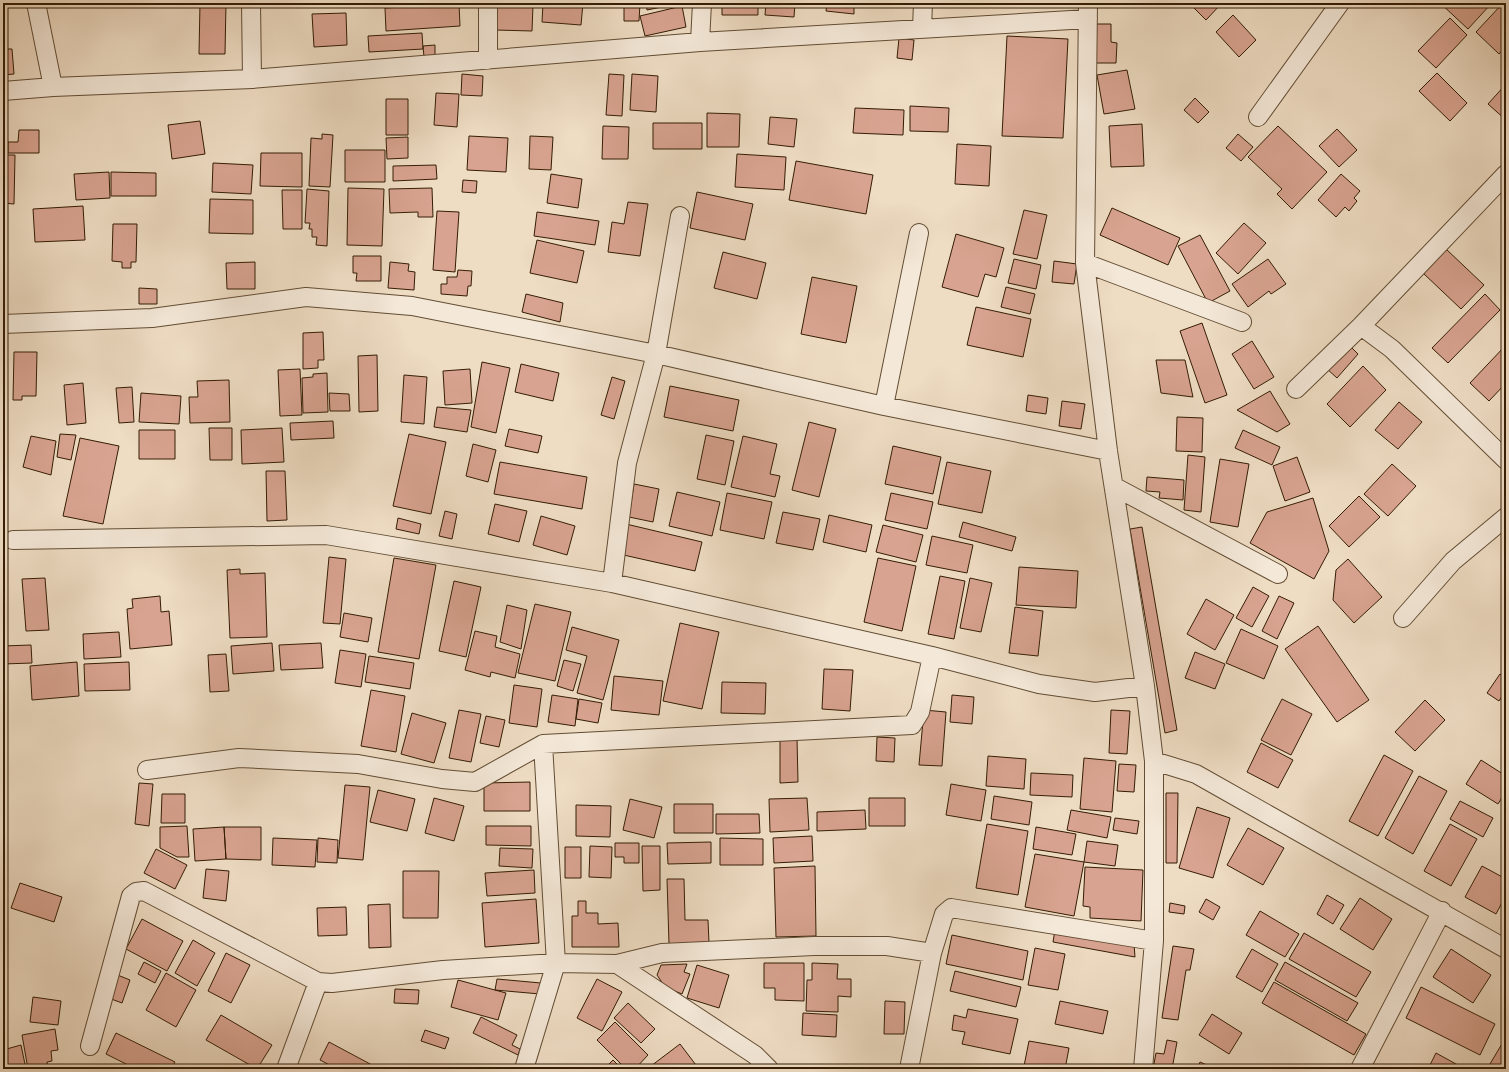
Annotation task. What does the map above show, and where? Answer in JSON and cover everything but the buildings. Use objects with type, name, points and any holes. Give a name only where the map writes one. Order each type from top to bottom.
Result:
[{"type":"street","points":[[36,3],[53,87]]},
{"type":"street","points":[[252,3],[252,79]]},
{"type":"street","points":[[488,3],[488,60]]},
{"type":"street","points":[[700,42],[702,3]]},
{"type":"street","points":[[922,28],[923,3]]},
{"type":"street","points":[[1258,116],[1340,3]]},
{"type":"street","points":[[3,91],[53,87],[252,79],[700,42],[922,28],[1088,11],[1085,263],[1108,450],[1145,686],[1154,760],[1154,942],[1143,1069]]},
{"type":"street","points":[[1296,389],[1361,326],[1506,174]]},
{"type":"street","points":[[612,583],[627,463],[656,354],[680,216]]},
{"type":"street","points":[[884,406],[919,233]]},
{"type":"street","points":[[1085,263],[1242,322]]},
{"type":"street","points":[[3,324],[152,318],[306,297],[412,306],[656,354],[884,406],[1108,450]]},
{"type":"street","points":[[1361,326],[1392,349],[1506,460]]},
{"type":"street","points":[[1114,487],[1278,574]]},
{"type":"street","points":[[1403,618],[1453,561],[1506,517]]},
{"type":"street","points":[[12,540],[326,535],[612,583],[932,656],[1039,684],[1095,692],[1145,686]]},
{"type":"street","points":[[146,770],[240,758],[358,764],[442,779],[475,782],[543,744],[912,725],[920,712],[932,656]]},
{"type":"street","points":[[524,1069],[556,963],[543,744]]},
{"type":"street","points":[[1154,760],[1196,774],[1442,911],[1506,949]]},
{"type":"street","points":[[90,1046],[131,896],[136,892],[144,891],[318,982],[332,983],[443,970],[556,963],[617,964],[662,953],[814,946],[887,946],[932,953]]},
{"type":"street","points":[[909,1069],[932,953],[944,914],[951,908],[1154,942]]},
{"type":"street","points":[[1360,1069],[1442,911]]},
{"type":"street","points":[[617,964],[755,1055],[769,1069]]},
{"type":"street","points":[[286,1069],[318,982]]}]
